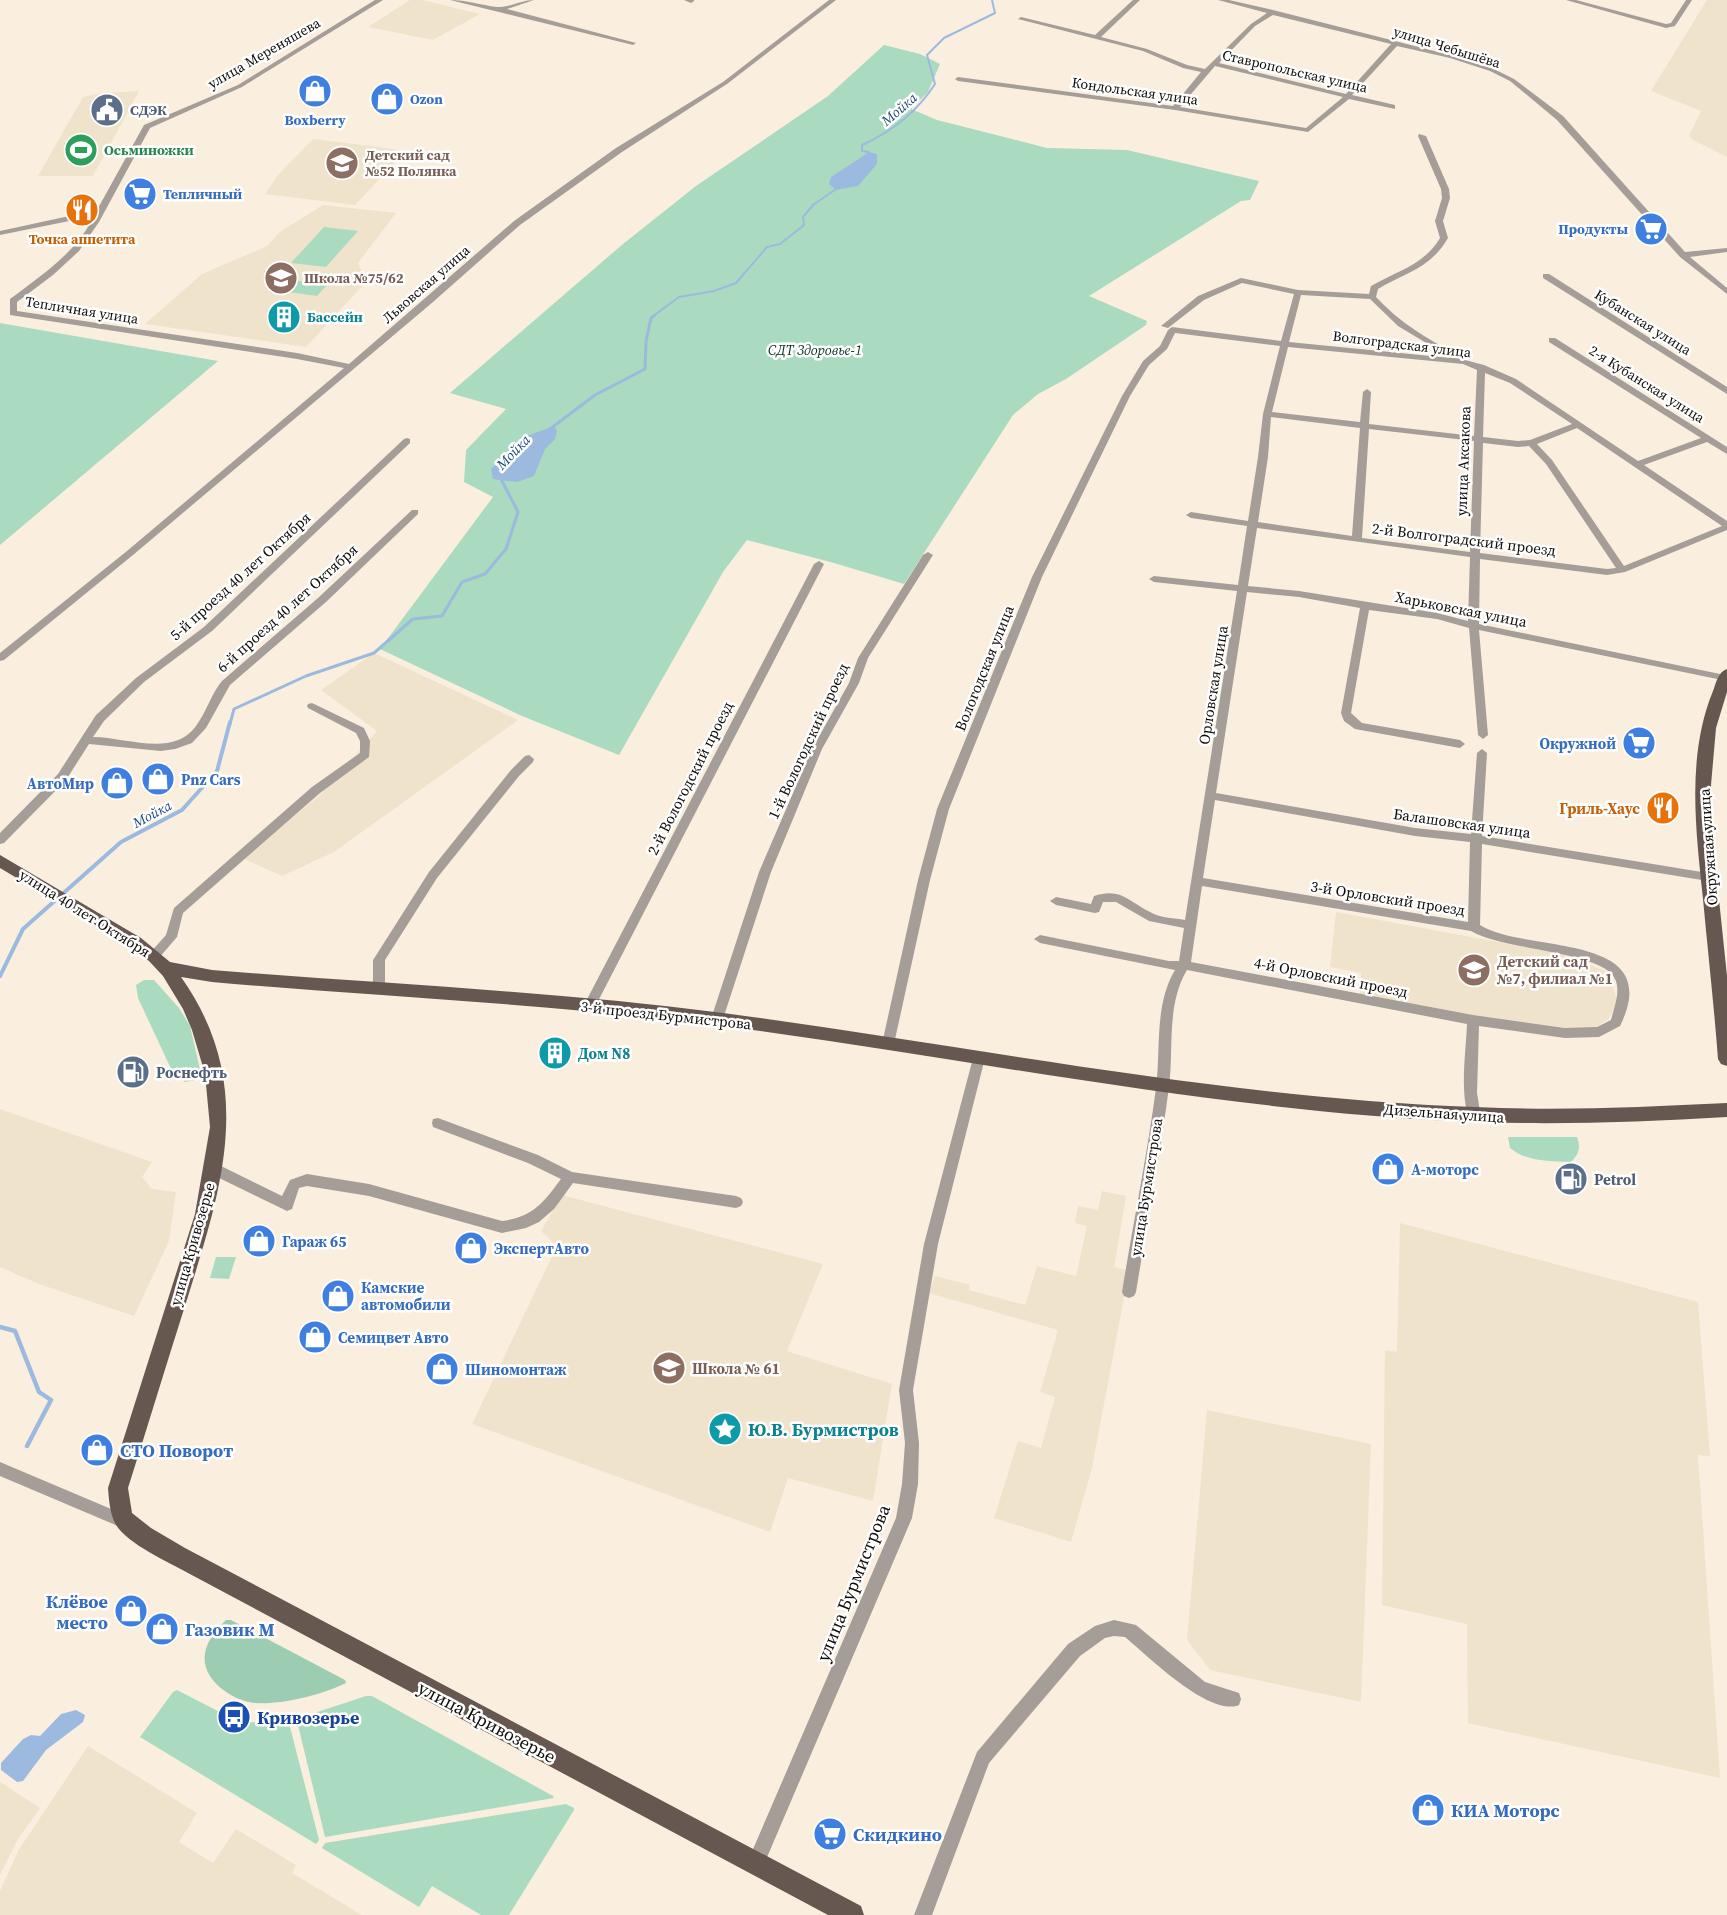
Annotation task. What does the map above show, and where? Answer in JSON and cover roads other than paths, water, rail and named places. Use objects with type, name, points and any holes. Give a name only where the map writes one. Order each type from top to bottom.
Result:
[{"type":"main road","name":"Окружная улица","points":[[1726,676],[1715,705],[1704,758],[1703,818],[1727,1059]]},
{"type":"main road","name":"улица 40 лет Октября","points":[[0,861],[79,906],[161,962]]},
{"type":"main road","name":"3-й проезд Бурмистрова","points":[[161,962],[212,976],[589,1006],[717,1019],[1163,1083]]},
{"type":"main road","name":"улица Кривозерье","points":[[161,962],[192,1009],[212,1064],[219,1114],[213,1169],[204,1214],[118,1488],[119,1506],[126,1522],[172,1553],[852,1915]]},
{"type":"main road","name":"Дизельная улица","points":[[1163,1083],[1270,1099],[1475,1117],[1600,1117],[1727,1110]]},
{"type":"street","name":"улица Мереняшева","points":[[100,212],[147,127],[240,86],[380,0]]},
{"type":"street","points":[[453,0],[633,43]]},
{"type":"street","points":[[498,9],[514,7],[531,0]]},
{"type":"street","name":"Львовская улица","points":[[0,658],[130,553],[430,300],[517,222],[619,150],[725,82],[832,0]]},
{"type":"street","points":[[1096,38],[1137,0]]},
{"type":"street","name":"улица Чебышёва","points":[[1221,0],[1396,43],[1492,70],[1527,91],[1560,118],[1683,255],[1727,292]]},
{"type":"street","points":[[1569,0],[1666,26],[1673,24],[1689,0]]},
{"type":"street","points":[[1574,12],[1589,5]]},
{"type":"street","points":[[1214,64],[1253,25],[1273,12]]},
{"type":"street","name":"Ставропольская улица","points":[[1021,18],[1144,50],[1185,67],[1206,71],[1214,64],[1392,107]]},
{"type":"street","points":[[1347,97],[1396,43]]},
{"type":"street","points":[[1174,108],[1206,71]]},
{"type":"street","name":"Кондольская улица","points":[[958,80],[1174,108],[1308,130],[1347,97]]},
{"type":"street","points":[[1372,297],[1374,288],[1380,284],[1406,274],[1422,264],[1444,238],[1439,221],[1446,198],[1445,189],[1422,136]]},
{"type":"street","points":[[0,233],[100,212]]},
{"type":"street","name":"Тепличная улица","points":[[100,212],[76,249],[50,273],[13,301],[14,313],[349,366]]},
{"type":"street","points":[[1683,255],[1727,250]]},
{"type":"street","name":"Кубанская улица","points":[[1546,276],[1727,391]]},
{"type":"street","name":"Вологодская улица","points":[[888,1044],[924,880],[944,808],[1037,577],[1126,396],[1146,363],[1164,347],[1168,328],[1201,298],[1241,280],[1298,292]]},
{"type":"street","points":[[1298,292],[1372,297],[1405,327],[1464,362]]},
{"type":"street","name":"Орловская улица","points":[[1163,1083],[1176,975],[1184,965],[1199,881],[1267,414],[1298,292]]},
{"type":"street","name":"Волгоградская улица","points":[[1168,328],[1283,344],[1464,362],[1481,367],[1513,381],[1727,526]]},
{"type":"street","name":"2-я Кубанская улица","points":[[1552,340],[1727,451]]},
{"type":"street","name":"улица Аксакова","points":[[1481,367],[1473,625],[1476,638],[1483,735]]},
{"type":"street","points":[[1357,540],[1367,392]]},
{"type":"street","points":[[1267,414],[1512,444],[1531,443],[1578,425]]},
{"type":"street","points":[[1637,464],[1707,439]]},
{"type":"street","name":"5-й проезд 40 лет Октября","points":[[0,840],[46,795],[87,741],[100,718],[128,691],[208,629],[407,441]]},
{"type":"street","points":[[1531,443],[1549,462],[1622,570]]},
{"type":"street","name":"6-й проезд 40 лет Октября","points":[[87,741],[110,740],[138,747],[157,747],[191,738],[200,728],[217,693],[226,683],[322,600],[415,512]]},
{"type":"street","name":"2-й Волгоградский проезд","points":[[1191,515],[1252,526],[1598,571],[1622,570],[1727,526]]},
{"type":"street","name":"1-й Вологодский проезд","points":[[717,1019],[765,872],[817,749],[854,683],[863,658],[928,555]]},
{"type":"street","name":"2-й Вологодский проезд","points":[[589,1006],[819,564]]},
{"type":"street","name":"Харьковская улица","points":[[1154,579],[1290,592],[1437,616],[1726,676]]},
{"type":"street","points":[[1365,606],[1346,713],[1348,718],[1359,726],[1460,744]]},
{"type":"street","points":[[161,962],[178,911],[316,790],[365,754],[365,741],[360,731],[312,706]]},
{"type":"street","points":[[1474,927],[1476,838],[1482,753]]},
{"type":"street","points":[[379,990],[380,960],[433,875],[515,773],[529,759]]},
{"type":"street","name":"Балашовская улица","points":[[1212,796],[1405,830],[1476,838],[1708,877]]},
{"type":"street","name":"3-й Орловский проезд","points":[[1199,881],[1474,927],[1488,936],[1565,951],[1604,962],[1612,966],[1621,977],[1623,997],[1616,1023]]},
{"type":"street","points":[[1056,901],[1095,909],[1098,899],[1104,897],[1131,903],[1154,918],[1191,925]]},
{"type":"street","name":"4-й Орловский проезд","points":[[1040,939],[1169,966],[1184,965],[1473,1020],[1565,1033],[1599,1032],[1616,1023]]},
{"type":"street","points":[[1473,1020],[1471,1093],[1475,1117]]},
{"type":"street","name":"улица Бурмистрова","points":[[756,1863],[904,1518],[910,1484],[912,1443],[906,1390],[931,1244],[979,1058]]},
{"type":"street","name":"улица Бурмистрова","points":[[1129,1292],[1163,1083]]},
{"type":"street","points":[[438,1123],[533,1159],[570,1177],[736,1202]]},
{"type":"street","points":[[213,1169],[287,1205],[294,1184],[299,1180],[307,1180],[369,1190],[502,1227],[521,1225],[540,1216],[570,1177]]},
{"type":"street","name":"улица Кривозерье","points":[[0,1469],[126,1522]]},
{"type":"street","points":[[923,1915],[983,1758],[1074,1650],[1089,1639],[1112,1627],[1130,1630],[1199,1688],[1208,1693],[1233,1699]]},
{"type":"water","points":[[869,152],[877,154],[877,164],[858,186],[836,190],[829,184],[831,177]]},
{"type":"water","points":[[554,426],[557,431],[555,439],[545,449],[534,476],[517,482],[493,479],[491,469],[527,436]]},
{"type":"water","points":[[76,1710],[85,1715],[83,1722],[46,1750],[23,1781],[17,1782],[1,1770],[1,1763],[23,1739],[31,1735],[40,1736],[61,1714]]},
{"type":"waterway","name":"Мойка","points":[[869,156],[869,152],[862,151],[862,145],[884,134],[903,120],[935,84],[927,55],[944,38],[995,13],[992,0]]},
{"type":"waterway","name":"Мойка","points":[[652,317],[679,297],[714,291],[736,283],[767,247],[780,244],[804,225],[803,217],[813,205],[839,187]]},
{"type":"waterway","name":"Мойка","points":[[550,429],[595,395],[645,369],[646,341],[651,318],[654,316]]},
{"type":"waterway","name":"Мойка","points":[[230,724],[234,709],[306,676],[374,653],[413,619],[442,616],[462,582],[485,574],[506,549],[518,512],[501,479],[503,478]]},
{"type":"waterway","name":"Мойка","points":[[0,976],[23,929],[121,842],[182,810],[217,771],[230,722]]},
{"type":"waterway","name":"Мойка","points":[[0,1327],[15,1331],[39,1392],[51,1400],[27,1446]]},
{"type":"place","name":"Boxberry","points":[[315,91]]},
{"type":"place","name":"Ozon","points":[[387,99]]},
{"type":"place","name":"СДЭК","points":[[107,110]]},
{"type":"place","name":"Осьминожки","points":[[81,150]]},
{"type":"place","name":"Детский сад №52 Полянка","points":[[342,163]]},
{"type":"place","name":"Тепличный","points":[[140,194]]},
{"type":"place","name":"Точка аппетита","points":[[82,210]]},
{"type":"place","name":"Продукты","points":[[1651,229]]},
{"type":"place","name":"Школа №75/62","points":[[281,278]]},
{"type":"place","name":"Бассейн","points":[[284,317]]},
{"type":"place","name":"Окружной","points":[[1639,743]]},
{"type":"place","name":"Pnz Cars","points":[[158,779]]},
{"type":"place","name":"АвтоМир","points":[[117,783]]},
{"type":"place","name":"Гриль-Хаус","points":[[1663,808]]},
{"type":"place","name":"Детский сад №7, филиал №1","points":[[1474,970]]},
{"type":"place","name":"Дом N8","points":[[555,1053]]},
{"type":"place","name":"Роснефть","points":[[133,1072]]},
{"type":"place","name":"А-моторс","points":[[1388,1169]]},
{"type":"place","name":"Petrol","points":[[1571,1179]]},
{"type":"place","name":"Гараж 65","points":[[259,1241]]},
{"type":"place","name":"ЭкспертАвто","points":[[471,1248]]},
{"type":"place","name":"Камские автомобили","points":[[338,1296]]},
{"type":"place","name":"Семицвет Авто","points":[[315,1337]]},
{"type":"place","name":"Школа № 61","points":[[669,1368]]},
{"type":"place","name":"Шиномонтаж","points":[[442,1369]]},
{"type":"place","name":"Ю.В. Бурмистров","points":[[725,1429]]},
{"type":"place","name":"СТО Поворот","points":[[97,1450]]},
{"type":"place","name":"Клёвое место","points":[[131,1611]]},
{"type":"place","name":"Газовик М","points":[[162,1629]]},
{"type":"place","name":"Кривозерье","points":[[234,1717]]},
{"type":"place","name":"КИА Моторс","points":[[1428,1810]]},
{"type":"place","name":"Скидкино","points":[[830,1834]]},
{"type":"park label","name":"СДТ Здоровье-1","points":[[815,350]]}]
